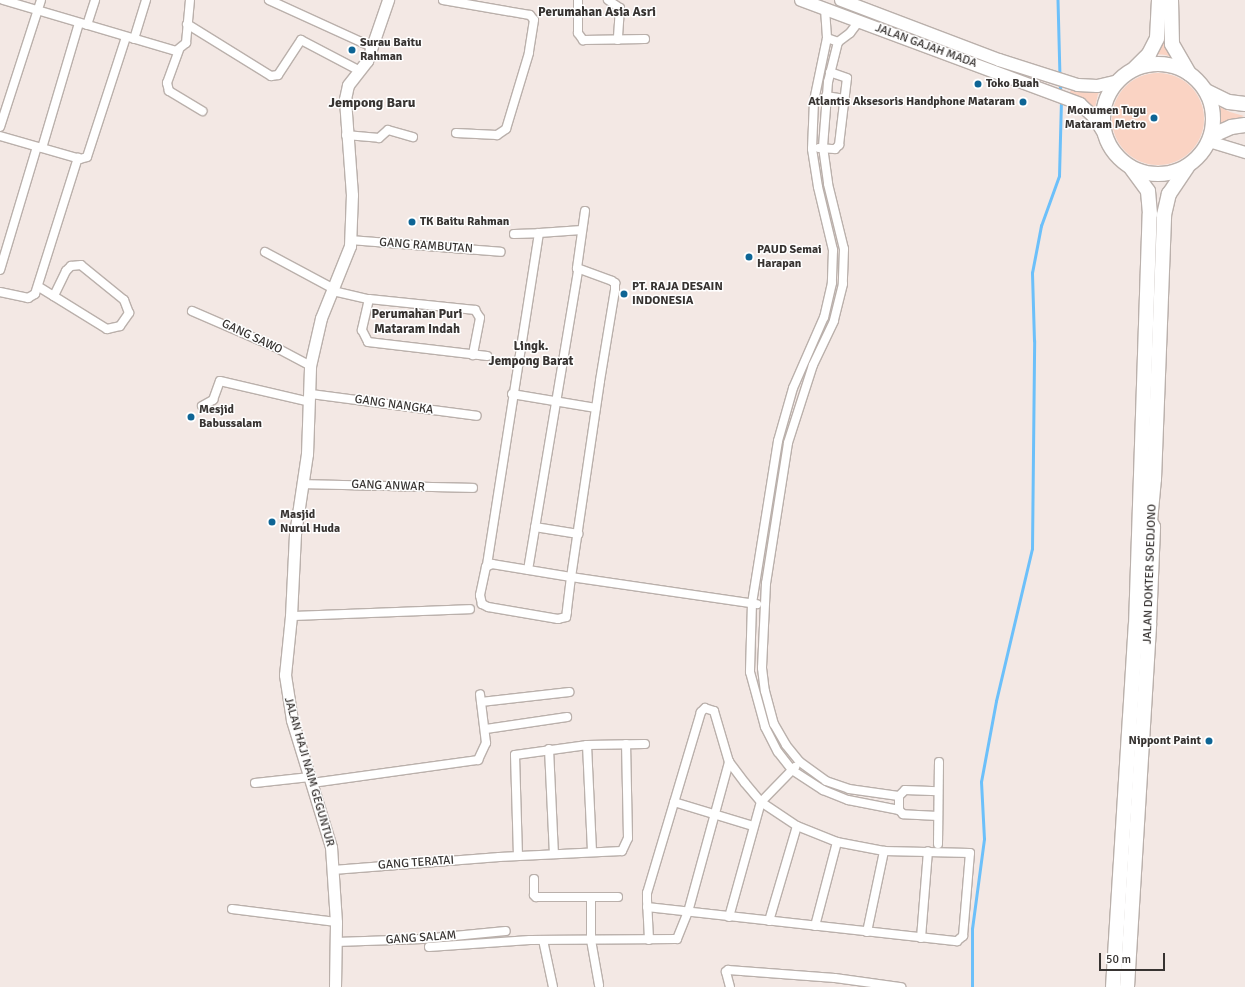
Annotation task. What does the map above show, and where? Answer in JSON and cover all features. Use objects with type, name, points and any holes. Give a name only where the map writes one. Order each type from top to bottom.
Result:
[{"type":"highway","points":[[1159,0],[1158,33],[1151,50],[1135,69],[1118,81],[1106,100],[1103,124],[1105,135],[1115,154],[1130,168],[1159,175],[1187,167],[1200,156],[1210,138],[1214,121],[1212,105],[1206,91],[1189,73],[1172,44],[1171,0]]},
{"type":"highway","points":[[1135,69],[1162,64],[1189,73]]},
{"type":"highway","points":[[1206,91],[1229,102],[1245,104]]},
{"type":"highway","points":[[1210,138],[1231,127],[1245,126]]},
{"type":"highway","name":"JALAN DOKTER SOEDJONO","points":[[1127,987],[1128,852],[1141,645],[1152,527],[1150,521],[1154,479],[1164,215],[1169,194],[1187,167]]},
{"type":"highway","name":"JALAN DOKTER SOEDJONO","points":[[1130,168],[1146,188],[1150,204],[1143,625]]},
{"type":"highway","name":"JALAN DOKTER SOEDJONO","points":[[1113,987],[1127,874]]},
{"type":"main road","name":"JALAN GAJAH MADA","points":[[801,0],[1068,100],[1087,109],[1105,135]]},
{"type":"main road","name":"JALAN GAJAH MADA","points":[[842,0],[999,60],[1070,82],[1097,86],[1118,81]]},
{"type":"main road","points":[[839,14],[842,0]]},
{"type":"street","points":[[3,0],[170,50],[179,50]]},
{"type":"street","points":[[0,128],[41,0]]},
{"type":"street","points":[[0,270],[40,147],[83,24],[95,0]]},
{"type":"street","points":[[0,136],[78,158],[85,158],[90,153],[130,38],[146,0]]},
{"type":"street","points":[[190,0],[186,43],[179,50],[167,83],[172,94],[202,111]]},
{"type":"street","points":[[269,0],[372,47]]},
{"type":"street","name":"JALAN HAJI NAIM GEGUNTUR","points":[[335,987],[336,942],[332,922],[333,870],[331,847],[307,779],[292,720],[286,687],[295,534],[307,454],[310,366],[321,318],[334,290],[348,253],[350,240],[352,195],[346,135],[345,99],[348,85],[360,71],[372,47],[388,0]]},
{"type":"street","points":[[443,0],[530,15],[534,20],[533,32],[506,129],[497,135],[456,133]]},
{"type":"street","points":[[578,0],[578,33],[580,38],[586,41],[645,39]]},
{"type":"street","points":[[608,0],[620,8],[618,40]]},
{"type":"street","points":[[825,9],[827,38],[814,101],[812,149],[818,187],[830,230],[833,256],[830,298],[824,317],[792,388],[778,441],[752,603],[750,672],[765,727],[778,752],[792,770],[823,790],[848,800],[899,810],[906,816],[938,816]]},
{"type":"street","points":[[859,21],[850,33],[838,42],[830,72],[826,96],[823,147],[828,184],[840,227],[844,249],[840,300],[834,321],[813,365],[788,443],[764,604],[762,668],[765,691],[774,724],[786,745],[800,762],[826,781],[850,789],[899,796]]},
{"type":"street","points":[[187,24],[272,77],[279,73],[301,40],[360,71]]},
{"type":"street","points":[[827,38],[838,42]]},
{"type":"street","points":[[812,149],[823,147],[835,149],[839,145],[847,78],[830,72]]},
{"type":"street","points":[[826,96],[845,99]]},
{"type":"street","points":[[346,135],[379,138],[388,130],[413,136]]},
{"type":"street","points":[[1210,138],[1245,152]]},
{"type":"street","points":[[0,292],[24,297],[32,297],[39,287],[78,158]]},
{"type":"street","points":[[528,570],[578,270],[585,211]]},
{"type":"street","points":[[830,230],[840,227]]},
{"type":"street","points":[[514,234],[582,230]]},
{"type":"street","points":[[538,233],[512,394],[487,565],[480,595],[484,606],[558,619],[566,617],[615,283],[578,270]]},
{"type":"street","name":"GANG RAMBUTAN","points":[[350,240],[501,252]]},
{"type":"street","points":[[265,252],[334,290],[369,299],[475,310],[480,318],[473,355]]},
{"type":"street","points":[[39,287],[107,329],[120,326],[129,313],[124,300],[80,265],[71,266],[66,271],[54,296]]},
{"type":"street","points":[[369,299],[362,330],[368,342],[487,356]]},
{"type":"street","name":"GANG SAWO","points":[[192,311],[275,347],[310,366]]},
{"type":"street","name":"GANG NANGKA","points":[[202,406],[213,400],[220,381],[310,398],[477,416]]},
{"type":"street","points":[[512,394],[596,408]]},
{"type":"street","points":[[778,441],[788,443]]},
{"type":"street","name":"GANG ANWAR","points":[[302,484],[473,488]]},
{"type":"street","points":[[535,527],[578,534]]},
{"type":"street","points":[[487,565],[492,564],[571,577],[764,604]]},
{"type":"street","points":[[291,616],[470,609]]},
{"type":"street","points":[[255,783],[307,779],[478,760],[486,743],[486,729],[481,698],[569,692]]},
{"type":"street","points":[[647,907],[960,941],[970,856],[967,852],[884,851],[837,842],[797,826],[761,802],[729,762],[714,711],[705,708],[701,712],[647,893],[647,907],[648,940]]},
{"type":"street","points":[[486,729],[567,717]]},
{"type":"street","name":"GANG TERATAI","points":[[333,870],[499,857],[622,851],[628,838],[626,744]]},
{"type":"street","points":[[518,856],[514,755],[587,745],[645,744]]},
{"type":"street","points":[[587,745],[592,852]]},
{"type":"street","points":[[549,749],[554,854]]},
{"type":"street","points":[[429,947],[543,940],[673,940],[680,938],[713,814],[729,762]]},
{"type":"street","points":[[729,917],[752,826],[761,802],[800,762]]},
{"type":"street","points":[[938,844],[939,762]]},
{"type":"street","points":[[899,810],[899,796],[905,790],[938,791]]},
{"type":"street","points":[[674,802],[752,826]]},
{"type":"street","points":[[769,921],[797,826]]},
{"type":"street","points":[[815,926],[837,842]]},
{"type":"street","points":[[867,932],[884,851]]},
{"type":"street","points":[[922,938],[928,851]]},
{"type":"street","points":[[534,879],[534,895],[536,897],[618,897]]},
{"type":"street","points":[[591,898],[590,940],[599,985]]},
{"type":"street","points":[[232,909],[332,922]]},
{"type":"street","name":"GANG SALAM","points":[[336,942],[423,939],[506,931]]},
{"type":"street","points":[[543,940],[553,987]]},
{"type":"street","points":[[730,987],[726,972],[728,970],[901,987]]},
{"type":"shaded area","points":[[1162,18],[1174,59],[1166,55],[1156,54]]},
{"type":"shaded area","points":[[1158,73],[1176,76],[1191,86],[1201,101],[1204,119],[1201,137],[1191,152],[1176,162],[1158,165],[1140,162],[1125,152],[1115,137],[1112,119],[1115,101],[1125,86],[1140,76]]},
{"type":"shaded area","points":[[1103,88],[1098,94],[1094,112],[1081,98],[1070,93],[1071,89],[1094,91]]},
{"type":"shaded area","points":[[1220,107],[1230,112],[1244,116],[1221,125]]},
{"type":"waterway","points":[[1058,0],[1060,75]]},
{"type":"waterway","points":[[1060,82],[1061,93]]},
{"type":"waterway","points":[[972,987],[972,929],[984,839],[981,782],[996,701],[1032,549],[1034,341],[1032,273],[1041,226],[1059,176],[1061,100]]},
{"type":"place","name":"Surau Baitu Rahman","points":[[352,50]]},
{"type":"place","name":"Toko Buah","points":[[978,84]]},
{"type":"place","name":"Atlantis Aksesoris Handphone Mataram","points":[[1023,102]]},
{"type":"place","name":"Monumen Tugu Mataram Metro","points":[[1154,118]]},
{"type":"place","name":"TK Baitu Rahman","points":[[412,222]]},
{"type":"place","name":"PAUD Semai Harapan","points":[[749,257]]},
{"type":"place","name":"PT. RAJA DESAIN INDONESIA","points":[[624,294]]},
{"type":"place","name":"Mesjid Babussalam","points":[[191,417]]},
{"type":"place","name":"Masjid Nurul Huda","points":[[272,522]]},
{"type":"place","name":"Nippont Paint","points":[[1209,741]]},
{"type":"district","name":"Perumahan Asia Asri","points":[[597,12]]},
{"type":"district","name":"Jempong Baru","points":[[372,103]]},
{"type":"district","name":"Perumahan Puri Mataram Indah","points":[[417,322]]},
{"type":"district","name":"Lingk. Jempong Barat","points":[[531,354]]}]
